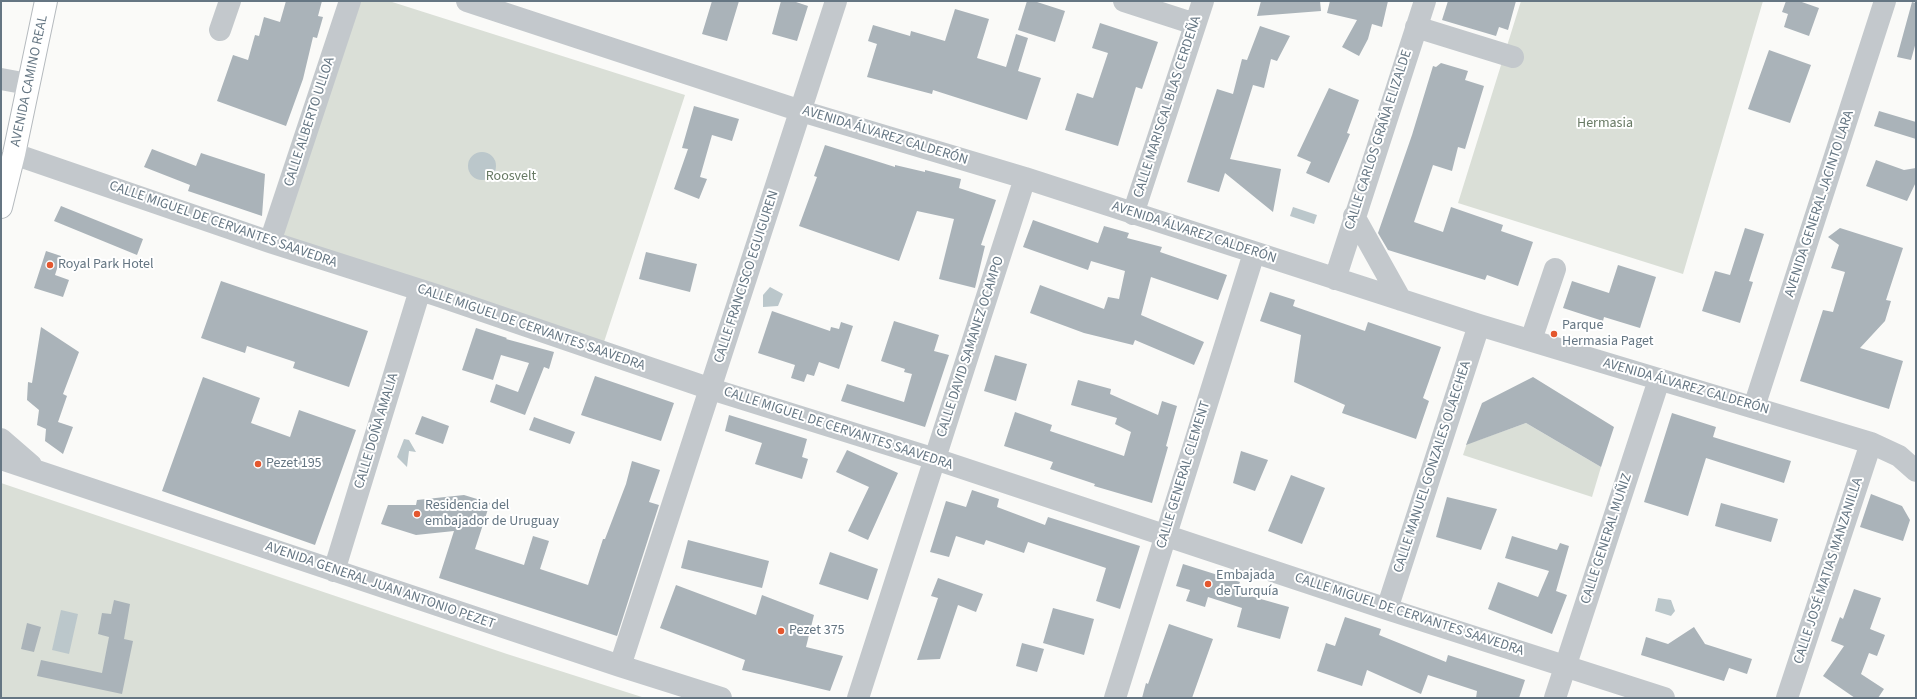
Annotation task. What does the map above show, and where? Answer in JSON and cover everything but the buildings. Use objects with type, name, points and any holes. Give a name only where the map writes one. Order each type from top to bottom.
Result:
[{"type":"main road","name":"AVENIDA CAMINO REAL","points":[[1,207],[14,154],[46,1]]},
{"type":"street","points":[[220,30],[230,1]]},
{"type":"street","name":"CALLE ALBERTO ULLOA","points":[[270,242],[350,1]]},
{"type":"street","name":"AVENIDA ÁLVAREZ CALDERÓN","points":[[467,1],[801,111],[1025,178],[1480,325],[1871,443],[1899,456],[1916,471]]},
{"type":"street","name":"CALLE FRANCISCO EGUIGUREN","points":[[620,666],[836,1]]},
{"type":"street","points":[[1124,1],[1195,24]]},
{"type":"street","name":"CALLE MARISCAL BLAS CERDEÑA","points":[[1133,214],[1203,1]]},
{"type":"street","name":"CALLE CARLOS GRAÑA ELIZALDE","points":[[1334,279],[1425,1]]},
{"type":"street","name":"AVENIDA GENERAL JACINTO LARA","points":[[1754,407],[1886,1]]},
{"type":"street","points":[[1416,27],[1513,57]]},
{"type":"street","points":[[1,79],[28,84]]},
{"type":"street","name":"CALLE MIGUEL DE CERVANTES SAAVEDRA","points":[[14,154],[270,242],[420,290],[711,389],[935,459],[1166,536],[1664,698]]},
{"type":"street","name":"CALLE DAVID SAMANEZ OCAMPO","points":[[858,698],[1025,178]]},
{"type":"street","points":[[1354,216],[1401,300]]},
{"type":"street","name":"CALLE GENERAL CLEMENT","points":[[1115,698],[1254,253]]},
{"type":"street","points":[[1531,340],[1555,269]]},
{"type":"street","name":"CALLE DOÑA AMALIA","points":[[334,571],[420,290]]},
{"type":"street","name":"CALLE MANUEL GONZALES OLAECHEA","points":[[1387,608],[1480,325]]},
{"type":"street","name":"CALLE GENERAL MUÑIZ","points":[[1554,698],[1659,380]]},
{"type":"street","name":"AVENIDA GENERAL JUAN ANTONIO PEZET","points":[[1,439],[40,472]]},
{"type":"street","name":"CALLE JOSÉ MATIAS MANZANILLA","points":[[1787,698],[1871,443]]},
{"type":"street","name":"AVENIDA GENERAL JUAN ANTONIO PEZET","points":[[1,460],[620,666],[721,698]]},
{"type":"green space","name":"Roosvelt","points":[[356,1],[389,1],[685,95],[603,345],[279,238]]},
{"type":"green space","name":"Hermasia","points":[[1521,1],[1763,1],[1683,274],[1458,203]]},
{"type":"green space","points":[[1526,423],[1601,467],[1592,497],[1463,455],[1468,440],[1476,441]]},
{"type":"green space","points":[[1,483],[507,654],[645,698],[1,698]]},
{"type":"shaded area","points":[[482,152],[488,153],[492,156],[495,160],[495,172],[492,176],[488,179],[482,180],[476,179],[472,176],[469,172],[468,166],[469,160],[472,156],[476,153]]},
{"type":"shaded area","points":[[1293,207],[1317,215],[1314,224],[1290,216]]},
{"type":"shaded area","points":[[770,287],[783,294],[778,306],[763,307],[763,295]]},
{"type":"shaded area","points":[[404,439],[409,440],[416,452],[409,451],[407,467],[397,457]]},
{"type":"shaded area","points":[[1658,598],[1671,600],[1675,611],[1671,616],[1655,611]]},
{"type":"shaded area","points":[[61,610],[78,614],[69,654],[52,650]]},
{"type":"place","name":"Royal Park Hotel","points":[[50,265]]},
{"type":"place","name":"Parque Hermasia Paget","points":[[1554,334]]},
{"type":"place","name":"Pezet 195","points":[[258,464]]},
{"type":"place","name":"Residencia del embajador de Uruguay","points":[[417,514]]},
{"type":"place","name":"Embajada de Turquía","points":[[1208,584]]},
{"type":"place","name":"Pezet 375","points":[[781,631]]}]
